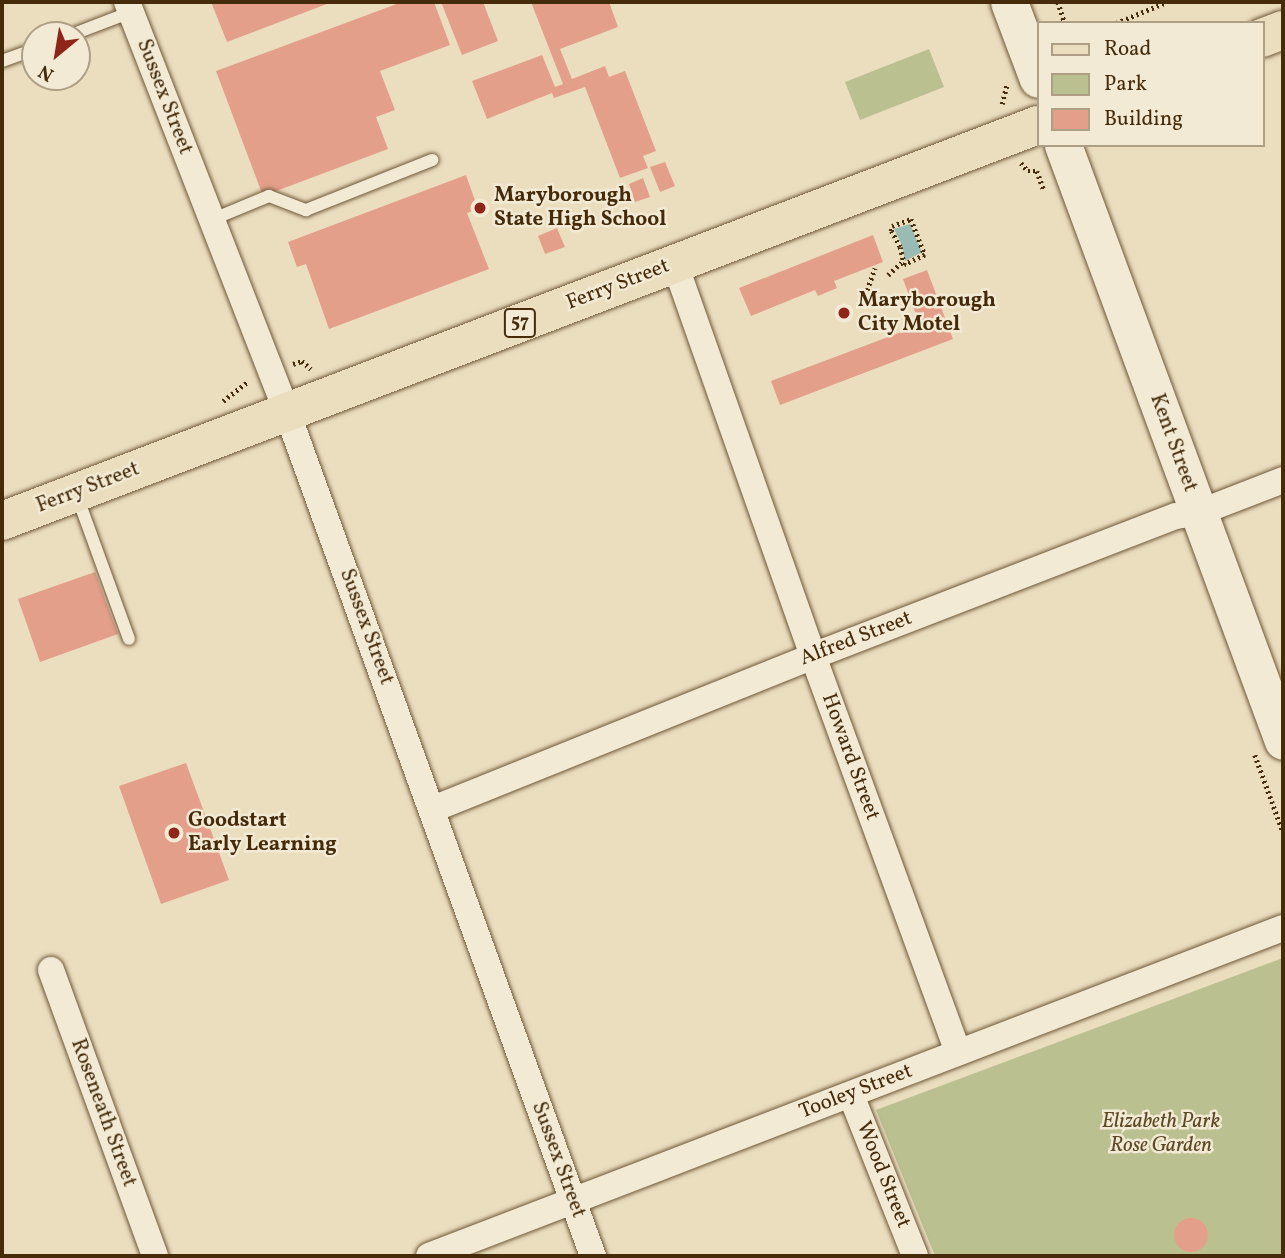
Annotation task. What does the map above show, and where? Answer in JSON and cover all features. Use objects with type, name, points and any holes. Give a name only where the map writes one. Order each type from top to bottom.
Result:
[{"type":"main road","points":[[1264,37],[1283,30]]},
{"type":"main road","name":"Ferry Street","points":[[2,521],[1036,126]]},
{"type":"street","points":[[1009,2],[1025,81]]},
{"type":"street","name":"Sussex Street","points":[[130,5],[287,412],[593,1256]]},
{"type":"street","name":"Kent Street","points":[[1064,147],[1283,741]]},
{"type":"street","name":"Howard Street","points":[[675,264],[813,656],[958,1052]]},
{"type":"street","name":"Alfred Street","points":[[433,809],[813,656],[1176,516],[1198,513],[1283,480]]},
{"type":"street","name":"Tooley Street","points":[[429,1256],[1283,928]]},
{"type":"street","name":"Roseneath Street","points":[[51,970],[155,1256]]},
{"type":"street","name":"Wood Street","points":[[851,1095],[915,1256]]},
{"type":"lane","points":[[91,25],[130,5]]},
{"type":"lane","points":[[2,61],[21,54]]},
{"type":"lane","points":[[211,220],[269,196],[306,210],[432,160]]},
{"type":"lane","points":[[76,492],[129,639]]},
{"type":"path","points":[[1058,2],[1065,21]]},
{"type":"path","points":[[1121,21],[1167,2]]},
{"type":"path","points":[[1003,108],[1005,85],[1025,81]]},
{"type":"path","points":[[1018,159],[1028,171],[1038,171]]},
{"type":"path","points":[[911,219],[925,255],[904,265],[902,262],[900,247],[891,232],[892,226],[911,219]]},
{"type":"path","points":[[888,275],[902,262]]},
{"type":"path","points":[[867,290],[875,268]]},
{"type":"green space","points":[[929,49],[944,87],[860,120],[845,82]]},
{"type":"green space","name":"Elizabeth Park Rose Garden","points":[[1283,958],[1283,1256],[935,1256],[876,1110]]},
{"type":"water","points":[[910,224],[922,252],[905,261],[902,245],[894,229]]},
{"type":"building","points":[[211,2],[332,2],[227,42]]},
{"type":"building","points":[[402,2],[434,2],[450,45],[380,71],[395,110],[376,117],[388,149],[263,196],[216,71]]},
{"type":"building","points":[[441,2],[483,2],[498,41],[462,55]]},
{"type":"building","points":[[531,2],[609,2],[618,27],[560,49],[572,79],[605,66],[609,77],[625,71],[656,151],[643,156],[648,168],[620,178],[585,87],[554,98],[552,93],[487,119],[472,81],[542,55],[555,87],[563,84]]},
{"type":"building","points":[[665,162],[675,186],[660,192],[650,167]]},
{"type":"building","points":[[466,175],[478,209],[467,213],[489,269],[329,329],[306,264],[297,267],[288,242]]},
{"type":"building","points":[[643,178],[650,197],[635,202],[629,184]]},
{"type":"building","points":[[557,228],[565,247],[545,254],[538,236]]},
{"type":"building","points":[[873,235],[883,262],[834,281],[837,288],[818,296],[815,290],[751,316],[739,288]]},
{"type":"building","points":[[927,270],[953,339],[780,405],[771,381],[920,325],[903,279]]},
{"type":"building","points":[[95,572],[118,634],[40,662],[18,599]]},
{"type":"building","name":"Goodstart Early Learning","points":[[186,763],[229,880],[161,904],[119,786]]},
{"type":"building","points":[[1191,1218],[1203,1223],[1208,1235],[1203,1247],[1191,1252],[1179,1247],[1174,1235],[1179,1223]]},
{"type":"place","name":"Maryborough State High School","points":[[480,208]]},
{"type":"place","name":"Maryborough City Motel","points":[[844,313]]},
{"type":"place","name":"Goodstart Early Learning","points":[[174,833]]}]
